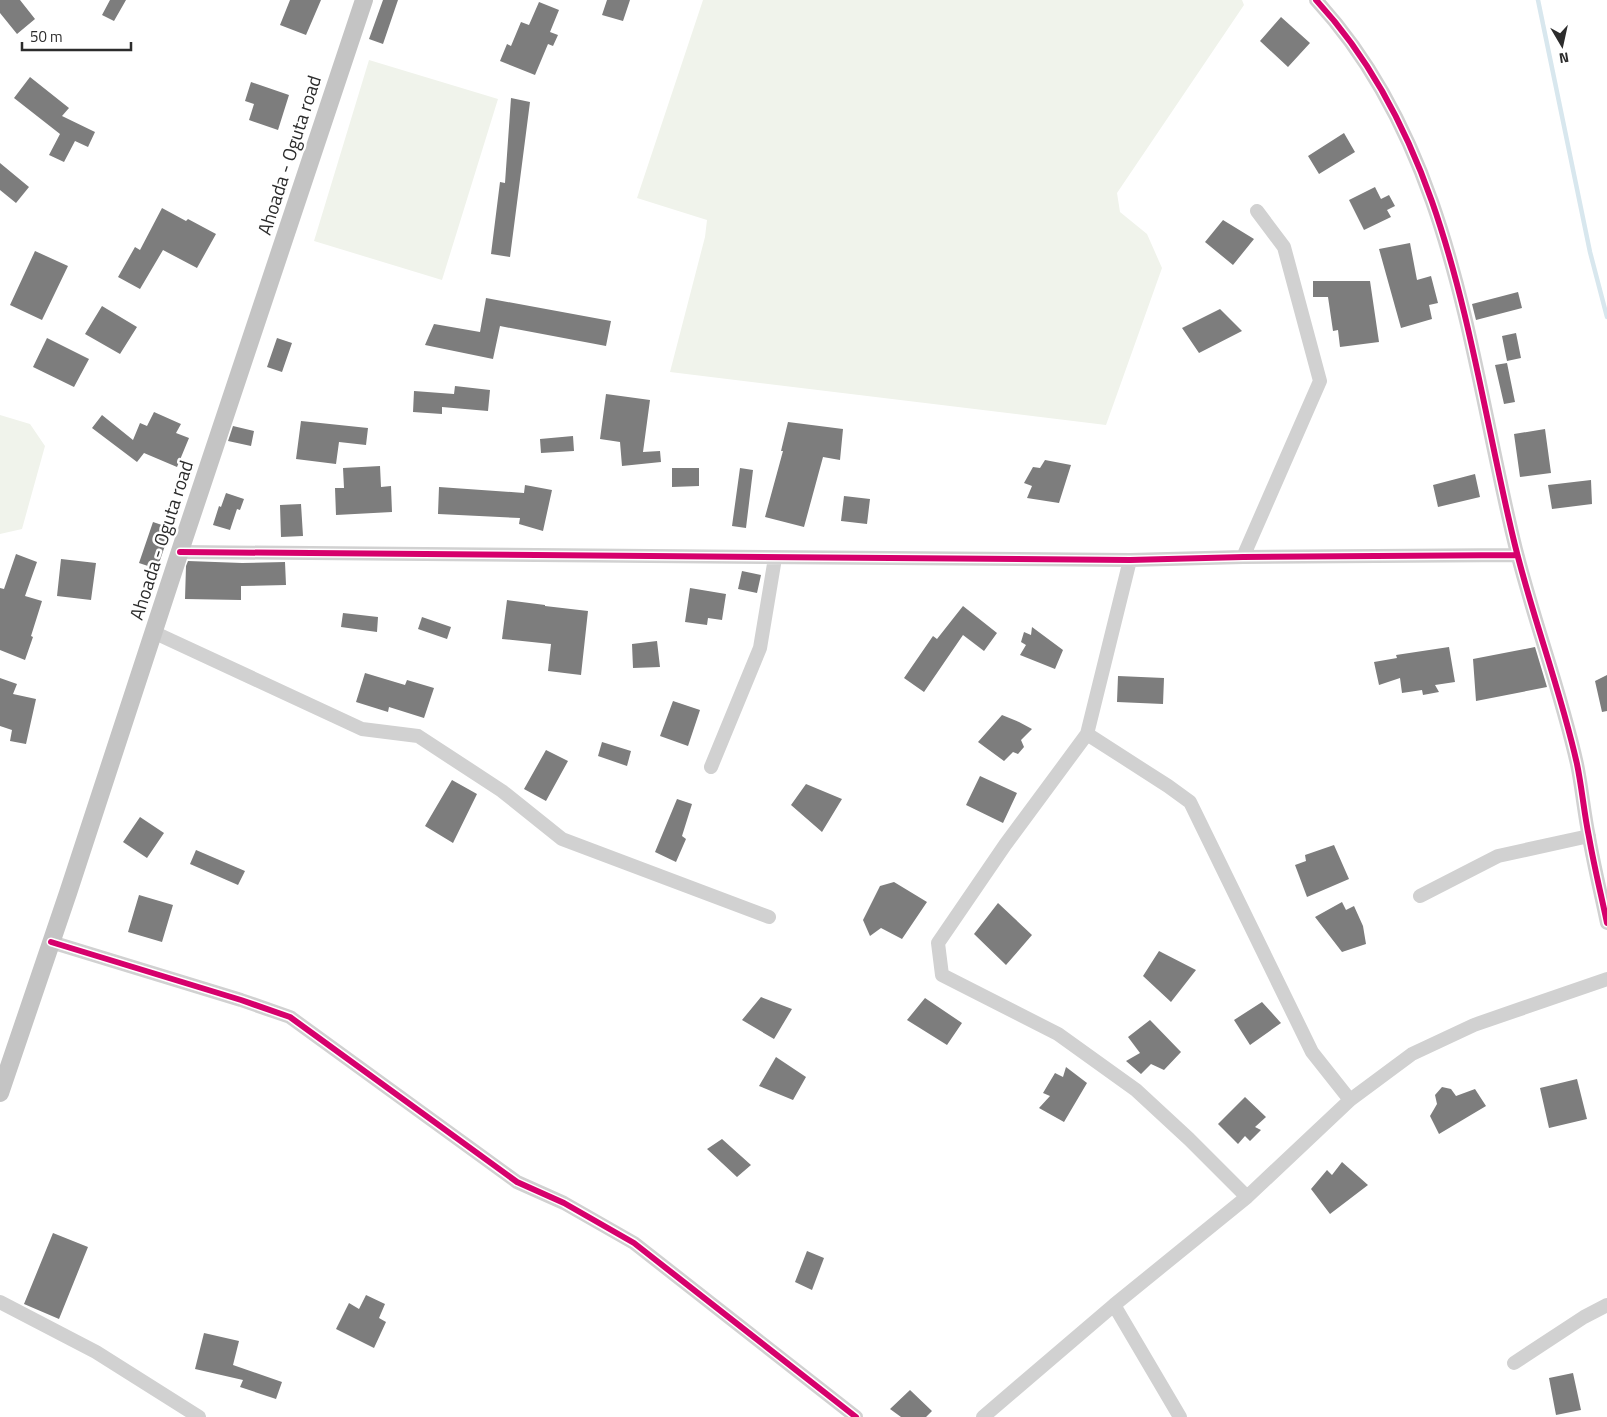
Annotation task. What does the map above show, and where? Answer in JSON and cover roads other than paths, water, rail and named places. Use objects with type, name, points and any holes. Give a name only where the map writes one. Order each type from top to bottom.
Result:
[{"type":"main road","name":"Ahoada - Oguta road","points":[[0,1093],[52,942],[153,632],[364,0]]},
{"type":"street","points":[[1316,0],[1340,25],[1387,97],[1434,207],[1451,260],[1517,555],[1550,664],[1577,764],[1589,836],[1607,923]]},
{"type":"street","points":[[1242,556],[1320,380],[1284,247],[1257,211]]},
{"type":"street","points":[[180,552],[1130,560],[1242,556],[1517,555]]},
{"type":"street","points":[[711,767],[760,648],[775,558]]},
{"type":"street","points":[[1130,560],[1087,734],[1004,845],[938,943],[942,975],[1058,1034],[1128,1084],[1189,1139],[1247,1197]]},
{"type":"street","points":[[153,632],[362,729],[418,736],[502,791],[562,839],[769,917]]},
{"type":"street","points":[[1087,734],[1190,802],[1312,1052],[1350,1100]]},
{"type":"street","points":[[1420,896],[1498,856],[1589,836]]},
{"type":"street","points":[[52,942],[290,1016],[517,1182],[564,1203],[634,1243],[856,1417]]},
{"type":"street","points":[[990,1415],[1114,1305],[1247,1197],[1350,1100],[1412,1054],[1465,1029],[1607,979]]},
{"type":"street","points":[[0,1302],[96,1352],[199,1417]]},
{"type":"street","points":[[1114,1305],[1180,1417]]},
{"type":"street","points":[[1514,1363],[1584,1317],[1607,1305]]},
{"type":"waterway","points":[[1538,0],[1590,252],[1607,317]]}]
